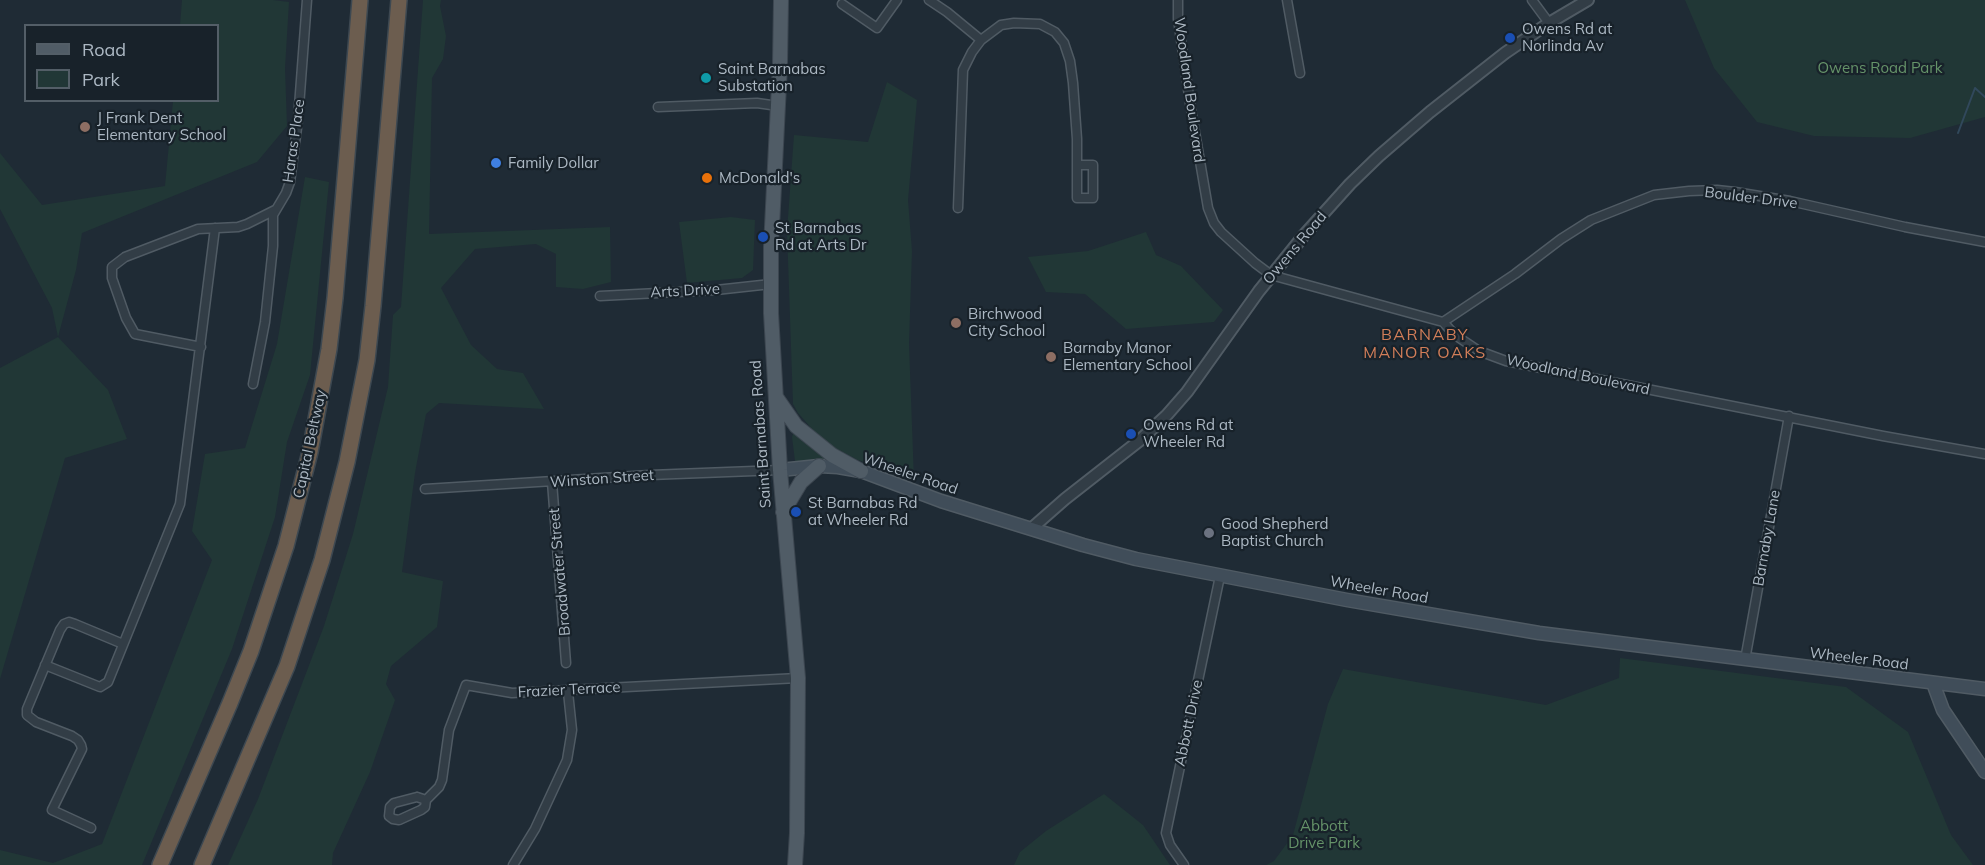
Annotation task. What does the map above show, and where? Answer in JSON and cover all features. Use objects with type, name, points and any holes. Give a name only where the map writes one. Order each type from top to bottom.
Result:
[{"type":"highway","name":"Capital Beltway","points":[[160,865],[251,651],[286,546],[310,452],[329,349],[335,298],[360,0]]},
{"type":"highway","points":[[202,865],[287,666],[337,509],[358,411],[366,360],[378,261],[399,0]]},
{"type":"highway","points":[[384,185],[407,0]]},
{"type":"main road","name":"Saint Barnabas Road","points":[[781,0],[771,284],[780,470],[798,678],[795,865]]},
{"type":"main road","points":[[775,397],[796,426],[832,455],[861,471]]},
{"type":"main road","name":"Wheeler Road","points":[[780,470],[819,466],[861,471],[941,501],[1083,545],[1136,559],[1347,600],[1510,628],[1745,660],[1985,689]]},
{"type":"main road","points":[[783,512],[801,482],[819,466]]},
{"type":"main road","points":[[1933,683],[1944,710],[1985,772]]},
{"type":"street","name":"Haras Place","points":[[253,384],[265,322],[275,210],[290,182],[298,120],[307,0]]},
{"type":"street","points":[[842,4],[877,28],[897,0]]},
{"type":"street","points":[[928,0],[947,12],[981,40]]},
{"type":"street","name":"Woodland Boulevard","points":[[1179,0],[1178,19],[1208,208],[1214,223],[1221,232],[1271,276],[1443,322],[1455,335],[1479,351],[1506,361],[1985,454]]},
{"type":"street","points":[[1287,0],[1300,73]]},
{"type":"street","points":[[1532,0],[1549,23]]},
{"type":"street","name":"Owens Road","points":[[1032,528],[1139,441],[1166,416],[1187,392],[1271,276],[1305,234],[1379,156],[1481,71],[1549,23],[1588,0]]},
{"type":"street","points":[[958,208],[963,70],[972,52],[994,28],[1014,23],[1040,24],[1055,32],[1060,38],[1070,61],[1073,83],[1077,139],[1077,165],[1077,198],[1093,198],[1093,165],[1077,165]]},
{"type":"street","points":[[658,106],[757,104],[778,106]]},
{"type":"street","name":"Boulder Drive","points":[[1443,322],[1591,220],[1654,195],[1689,191],[1735,192],[1790,201],[1985,242]]},
{"type":"street","points":[[201,347],[135,334],[126,318],[111,273],[112,267],[125,257],[198,229],[238,227],[275,210]]},
{"type":"street","points":[[45,665],[100,687],[108,682],[180,504],[215,228]]},
{"type":"street","name":"Arts Drive","points":[[600,297],[716,290],[771,284]]},
{"type":"street","name":"Barnaby Lane","points":[[1745,660],[1789,416]]},
{"type":"street","name":"Winston Street","points":[[425,489],[652,475],[780,470]]},
{"type":"street","name":"Broadwater Street","points":[[552,482],[566,663]]},
{"type":"street","name":"Abbott Drive","points":[[1184,865],[1170,845],[1166,833],[1220,576]]},
{"type":"street","points":[[91,828],[52,810],[82,749],[78,740],[36,722],[27,715],[27,708],[64,624],[69,622],[123,644]]},
{"type":"street","name":"Frazier Terrace","points":[[426,800],[440,787],[449,730],[466,684],[512,693],[567,692],[798,678]]},
{"type":"street","points":[[513,865],[535,829],[567,760],[572,730],[567,692]]},
{"type":"green space","points":[[182,0],[289,2],[285,68],[287,126],[257,162],[82,233],[76,270],[58,337],[52,308],[0,209],[0,153],[42,205],[165,186],[173,102],[219,102],[219,24],[180,24]]},
{"type":"green space","points":[[423,0],[441,0],[440,6],[446,36],[443,59],[432,78],[429,234],[610,227],[611,282],[583,289],[556,287],[556,254],[536,244],[475,249],[441,288],[471,345],[497,369],[523,373],[544,409],[439,403],[426,414],[415,473],[402,572],[443,581],[437,627],[391,666],[386,684],[395,700],[370,772],[333,853],[332,865],[228,865],[258,799],[324,626],[353,534],[388,387],[393,315],[401,307]]},
{"type":"green space","name":"Owens Road Park","points":[[1685,0],[1985,0],[1985,117],[1910,138],[1814,136],[1757,122],[1714,68]]},
{"type":"green space","points":[[887,82],[917,100],[908,200],[912,251],[909,344],[914,480],[858,460],[821,439],[793,404],[787,231],[794,135],[868,142]]},
{"type":"green space","points":[[305,177],[329,182],[310,375],[287,442],[275,517],[232,649],[142,865],[0,865],[0,850],[53,863],[102,844],[212,560],[192,531],[205,454],[245,448],[277,344]]},
{"type":"green space","points":[[731,217],[755,220],[753,270],[742,278],[687,283],[679,222]]},
{"type":"green space","points":[[1146,232],[1156,255],[1181,266],[1223,310],[1214,322],[1126,329],[1085,294],[1046,292],[1028,257],[1088,251]]},
{"type":"green space","points":[[58,337],[108,390],[127,439],[65,458],[0,679],[0,368]]},
{"type":"green space","points":[[794,431],[831,461],[795,461],[792,437]]},
{"type":"green space","name":"Abbott Drive Park","points":[[1620,658],[1846,687],[1908,732],[1951,835],[1973,865],[1266,865],[1274,861],[1293,835],[1328,704],[1343,669],[1546,705],[1619,678]]},
{"type":"green space","points":[[1104,794],[1143,825],[1170,865],[1014,865],[1020,852],[1046,831]]},
{"type":"waterway","points":[[1958,133],[1975,88],[1985,97]]},
{"type":"place","name":"Owens Rd at Norlinda Av","points":[[1510,38]]},
{"type":"place","name":"Saint Barnabas Substation","points":[[706,78]]},
{"type":"place","name":"J Frank Dent Elementary School","points":[[85,127]]},
{"type":"place","name":"Family Dollar","points":[[496,163]]},
{"type":"place","name":"McDonald's","points":[[707,178]]},
{"type":"place","name":"St Barnabas Rd at Arts Dr","points":[[763,237]]},
{"type":"place","name":"Birchwood City School","points":[[956,323]]},
{"type":"place","name":"Barnaby Manor Elementary School","points":[[1051,357]]},
{"type":"place","name":"Owens Rd at Wheeler Rd","points":[[1131,434]]},
{"type":"place","name":"St Barnabas Rd at Wheeler Rd","points":[[796,512]]},
{"type":"place","name":"Good Shepherd Baptist Church","points":[[1209,533]]},
{"type":"district","name":"BARNABY MANOR OAKS","points":[[1425,344]]}]
